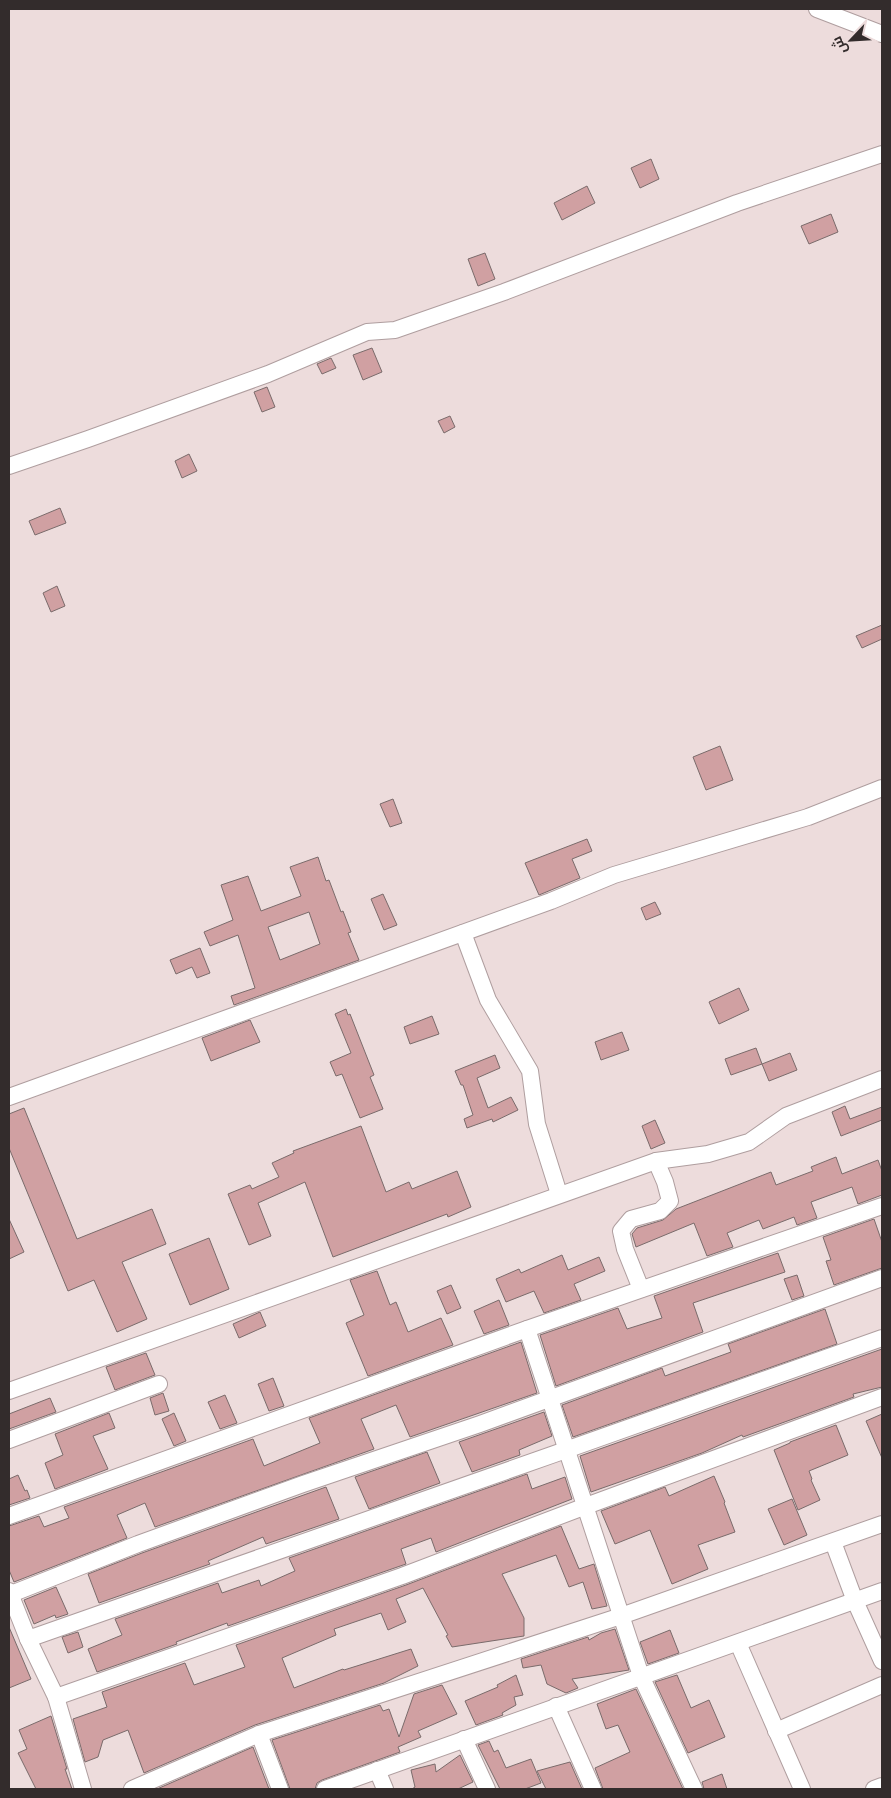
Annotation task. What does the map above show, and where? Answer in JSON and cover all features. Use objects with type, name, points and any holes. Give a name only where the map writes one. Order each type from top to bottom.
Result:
[{"type":"street","points":[[816,9],[882,34]]},
{"type":"street","points":[[9,466],[88,440],[268,374],[367,332],[396,330],[504,292],[737,203],[882,154]]},
{"type":"street","points":[[9,1097],[551,901],[614,875],[808,817],[882,788]]},
{"type":"street","points":[[463,933],[488,1000],[530,1071],[537,1124],[559,1194]]},
{"type":"street","points":[[9,1391],[656,1161],[708,1154],[749,1142],[786,1116],[882,1079]]},
{"type":"street","points":[[641,1290],[625,1249],[621,1231],[631,1219],[660,1211],[670,1201],[665,1182],[656,1161]]},
{"type":"street","points":[[9,1516],[527,1329],[882,1206]]},
{"type":"street","points":[[83,1789],[56,1697],[28,1639],[10,1592],[303,1484],[480,1424],[882,1278]]},
{"type":"street","points":[[527,1329],[642,1676],[694,1789]]},
{"type":"street","points":[[28,1639],[882,1338]]},
{"type":"street","points":[[9,1440],[159,1384]]},
{"type":"street","points":[[56,1697],[402,1576],[882,1397]]},
{"type":"street","points":[[132,1789],[259,1734],[621,1616],[882,1524]]},
{"type":"street","points":[[833,1542],[854,1600],[882,1661]]},
{"type":"street","points":[[325,1789],[882,1590]]},
{"type":"street","points":[[738,1643],[802,1789]]},
{"type":"street","points":[[776,1731],[882,1685]]},
{"type":"street","points":[[556,1706],[593,1789]]},
{"type":"street","points":[[259,1734],[280,1789]]},
{"type":"street","points":[[464,1739],[486,1789]]},
{"type":"street","points":[[377,1770],[385,1789]]},
{"type":"street","points":[[874,1789],[882,1786]]},
{"type":"building","points":[[651,159],[659,179],[640,188],[631,168]]},
{"type":"building","points":[[587,186],[595,203],[562,220],[554,203]]},
{"type":"building","points":[[831,214],[838,232],[809,244],[801,226]]},
{"type":"building","points":[[485,253],[495,279],[478,286],[468,259]]},
{"type":"building","points":[[372,348],[382,372],[363,380],[353,355]]},
{"type":"building","points":[[331,358],[336,368],[322,374],[317,364]]},
{"type":"building","points":[[267,387],[275,407],[262,412],[254,392]]},
{"type":"building","points":[[450,416],[455,427],[444,433],[438,421]]},
{"type":"building","points":[[189,454],[197,471],[182,478],[175,461]]},
{"type":"building","points":[[60,508],[66,523],[35,535],[29,521]]},
{"type":"building","points":[[57,586],[65,606],[51,612],[43,593]]},
{"type":"building","points":[[882,625],[882,639],[862,648],[856,636]]},
{"type":"building","points":[[720,746],[733,780],[706,790],[693,757]]},
{"type":"building","points":[[393,799],[402,823],[390,827],[380,804]]},
{"type":"building","points":[[587,839],[592,851],[572,859],[580,878],[539,895],[525,863]]},
{"type":"building","points":[[318,857],[326,881],[329,880],[341,912],[343,911],[351,932],[348,933],[359,960],[234,1005],[231,996],[255,988],[238,935],[210,946],[204,932],[233,920],[221,885],[248,876],[261,911],[301,896],[290,867]],"holes":[[[309,912],[320,944],[280,960],[268,927]]]},
{"type":"building","points":[[383,894],[397,925],[384,930],[371,899]]},
{"type":"building","points":[[655,902],[661,914],[646,920],[641,908]]},
{"type":"building","points":[[200,948],[210,973],[197,978],[192,967],[176,974],[170,960]]},
{"type":"building","points":[[739,988],[749,1010],[719,1024],[709,1002]]},
{"type":"building","points":[[346,1009],[348,1015],[350,1014],[374,1075],[370,1077],[383,1109],[360,1118],[342,1074],[336,1076],[330,1062],[351,1053],[335,1014]]},
{"type":"building","points":[[432,1016],[439,1034],[410,1044],[404,1027]]},
{"type":"building","points":[[250,1020],[260,1042],[211,1061],[202,1038]]},
{"type":"building","points":[[622,1032],[629,1050],[601,1060],[595,1042]]},
{"type":"building","points":[[756,1048],[762,1064],[731,1075],[725,1059]]},
{"type":"building","points":[[790,1053],[797,1070],[769,1081],[762,1064]]},
{"type":"building","points":[[495,1055],[500,1068],[477,1078],[488,1108],[511,1097],[518,1110],[493,1122],[492,1119],[467,1128],[464,1119],[473,1115],[463,1085],[461,1085],[455,1071]]},
{"type":"building","points":[[845,1106],[850,1119],[882,1107],[882,1120],[841,1136],[832,1112]]},
{"type":"building","points":[[24,1108],[77,1239],[152,1209],[166,1244],[122,1262],[147,1319],[117,1332],[94,1280],[68,1291],[9,1148],[9,1114]]},
{"type":"building","points":[[655,1120],[665,1143],[651,1149],[642,1126]]},
{"type":"building","points":[[361,1126],[386,1192],[409,1182],[412,1189],[457,1171],[471,1207],[448,1217],[447,1214],[333,1257],[305,1182],[258,1203],[271,1236],[249,1245],[228,1194],[250,1185],[252,1189],[279,1177],[272,1163],[294,1153],[293,1151]]},
{"type":"building","points":[[836,1157],[842,1174],[878,1160],[882,1171],[882,1195],[858,1204],[852,1187],[811,1202],[817,1218],[797,1225],[794,1217],[763,1229],[759,1220],[727,1233],[733,1247],[707,1256],[694,1223],[636,1247],[632,1234],[637,1228],[663,1220],[676,1209],[771,1172],[776,1185],[813,1171],[811,1167]]},
{"type":"building","points":[[9,1219],[24,1252],[9,1259]]},
{"type":"building","points":[[874,1219],[882,1242],[882,1268],[834,1285],[826,1261],[831,1260],[823,1237]]},
{"type":"building","points":[[209,1238],[229,1289],[190,1305],[169,1254]]},
{"type":"building","points":[[778,1253],[785,1272],[693,1303],[703,1332],[556,1386],[540,1335],[618,1308],[627,1329],[662,1318],[654,1296]]},
{"type":"building","points":[[562,1255],[568,1270],[599,1257],[605,1271],[574,1284],[581,1300],[544,1313],[534,1291],[506,1302],[496,1279],[519,1269],[521,1273]]},
{"type":"building","points":[[377,1271],[390,1305],[396,1302],[408,1332],[441,1318],[453,1345],[368,1376],[346,1323],[364,1315],[350,1280]]},
{"type":"building","points":[[797,1275],[804,1296],[792,1300],[784,1279]]},
{"type":"building","points":[[451,1285],[461,1308],[447,1314],[437,1291]]},
{"type":"building","points":[[499,1300],[509,1325],[484,1334],[474,1311]]},
{"type":"building","points":[[825,1309],[837,1344],[573,1437],[562,1405],[662,1368],[665,1376],[731,1352],[728,1344]]},
{"type":"building","points":[[260,1312],[266,1326],[239,1338],[233,1324]]},
{"type":"building","points":[[521,1342],[537,1393],[410,1437],[396,1405],[361,1419],[374,1449],[155,1527],[145,1503],[117,1515],[127,1538],[14,1582],[9,1570],[9,1526],[39,1516],[44,1527],[69,1518],[64,1507],[253,1439],[264,1466],[320,1443],[309,1418]]},
{"type":"building","points":[[882,1349],[882,1387],[853,1394],[854,1397],[743,1437],[742,1435],[702,1453],[591,1492],[580,1456]]},
{"type":"building","points":[[146,1353],[155,1375],[115,1390],[106,1367]]},
{"type":"building","points":[[273,1378],[284,1406],[269,1411],[258,1384]]},
{"type":"building","points":[[163,1393],[169,1411],[155,1415],[150,1398]]},
{"type":"building","points":[[225,1395],[237,1423],[220,1429],[208,1402]]},
{"type":"building","points":[[50,1398],[56,1412],[9,1429],[9,1414]]},
{"type":"building","points":[[544,1412],[552,1436],[519,1450],[520,1455],[472,1472],[459,1442]]},
{"type":"building","points":[[109,1413],[115,1428],[93,1436],[108,1469],[55,1489],[45,1463],[63,1455],[55,1434]]},
{"type":"building","points":[[174,1413],[186,1441],[174,1446],[162,1419]]},
{"type":"building","points":[[882,1414],[882,1458],[866,1421]]},
{"type":"building","points":[[836,1425],[848,1455],[809,1471],[820,1500],[798,1510],[774,1450]]},
{"type":"building","points":[[427,1452],[440,1483],[369,1509],[355,1477]]},
{"type":"building","points":[[527,1474],[532,1489],[565,1477],[572,1499],[436,1552],[431,1538],[401,1549],[406,1564],[228,1626],[227,1623],[176,1642],[177,1644],[97,1672],[88,1649],[122,1635],[115,1619],[218,1583],[222,1593],[259,1580],[261,1586],[295,1571],[289,1558]]},
{"type":"building","points":[[18,1475],[30,1498],[9,1505],[9,1479]]},
{"type":"building","points":[[714,1476],[735,1532],[698,1545],[708,1569],[672,1584],[650,1530],[615,1544],[601,1511],[665,1487],[669,1496]]},
{"type":"building","points":[[326,1487],[339,1519],[266,1544],[263,1537],[208,1561],[210,1564],[99,1603],[88,1574]]},
{"type":"building","points":[[792,1499],[807,1535],[784,1545],[768,1509]]},
{"type":"building","points":[[561,1526],[579,1569],[594,1564],[607,1606],[592,1609],[583,1582],[569,1587],[556,1555],[502,1574],[524,1618],[524,1636],[452,1647],[446,1636],[448,1635],[423,1588],[396,1599],[406,1622],[388,1630],[381,1613],[334,1629],[336,1635],[282,1658],[294,1688],[343,1669],[411,1649],[418,1666],[384,1683],[255,1725],[144,1773],[128,1730],[103,1740],[98,1757],[85,1762],[73,1719],[107,1707],[102,1692],[185,1663],[194,1685],[245,1667],[236,1645],[406,1585]]},
{"type":"building","points":[[56,1587],[68,1614],[56,1618],[55,1615],[34,1624],[24,1600]]},
{"type":"building","points":[[9,1627],[31,1679],[9,1688]]},
{"type":"building","points":[[615,1629],[629,1670],[572,1679],[578,1688],[566,1693],[547,1684],[541,1665],[523,1668],[521,1659],[588,1637],[589,1640],[601,1633]]},
{"type":"building","points":[[670,1630],[679,1653],[648,1664],[640,1642]]},
{"type":"building","points":[[78,1632],[83,1647],[68,1653],[62,1637]]},
{"type":"building","points":[[516,1675],[523,1695],[514,1697],[516,1705],[502,1713],[503,1715],[476,1725],[465,1701],[498,1687],[497,1685]]},
{"type":"building","points":[[677,1675],[691,1708],[709,1700],[725,1737],[688,1753],[655,1682]]},
{"type":"building","points":[[442,1685],[457,1714],[418,1731],[421,1737],[398,1747],[400,1752],[322,1780],[317,1783],[315,1789],[290,1789],[272,1740],[380,1705],[383,1711],[389,1709],[399,1737],[414,1694]]},
{"type":"building","points":[[636,1689],[683,1789],[603,1789],[595,1768],[630,1752],[618,1725],[606,1729],[597,1704]]},
{"type":"building","points":[[51,1716],[72,1789],[36,1789],[18,1753],[27,1749],[19,1730]]},
{"type":"building","points":[[489,1741],[494,1752],[498,1750],[506,1768],[531,1759],[541,1783],[525,1789],[500,1789],[478,1745]]},
{"type":"building","points":[[253,1747],[269,1789],[157,1789]]},
{"type":"building","points":[[460,1755],[473,1782],[458,1789],[412,1789],[415,1787],[411,1770],[435,1764],[436,1772]]},
{"type":"building","points":[[570,1762],[582,1789],[546,1789],[537,1771]]},
{"type":"building","points":[[722,1774],[727,1789],[704,1789],[702,1782]]}]
